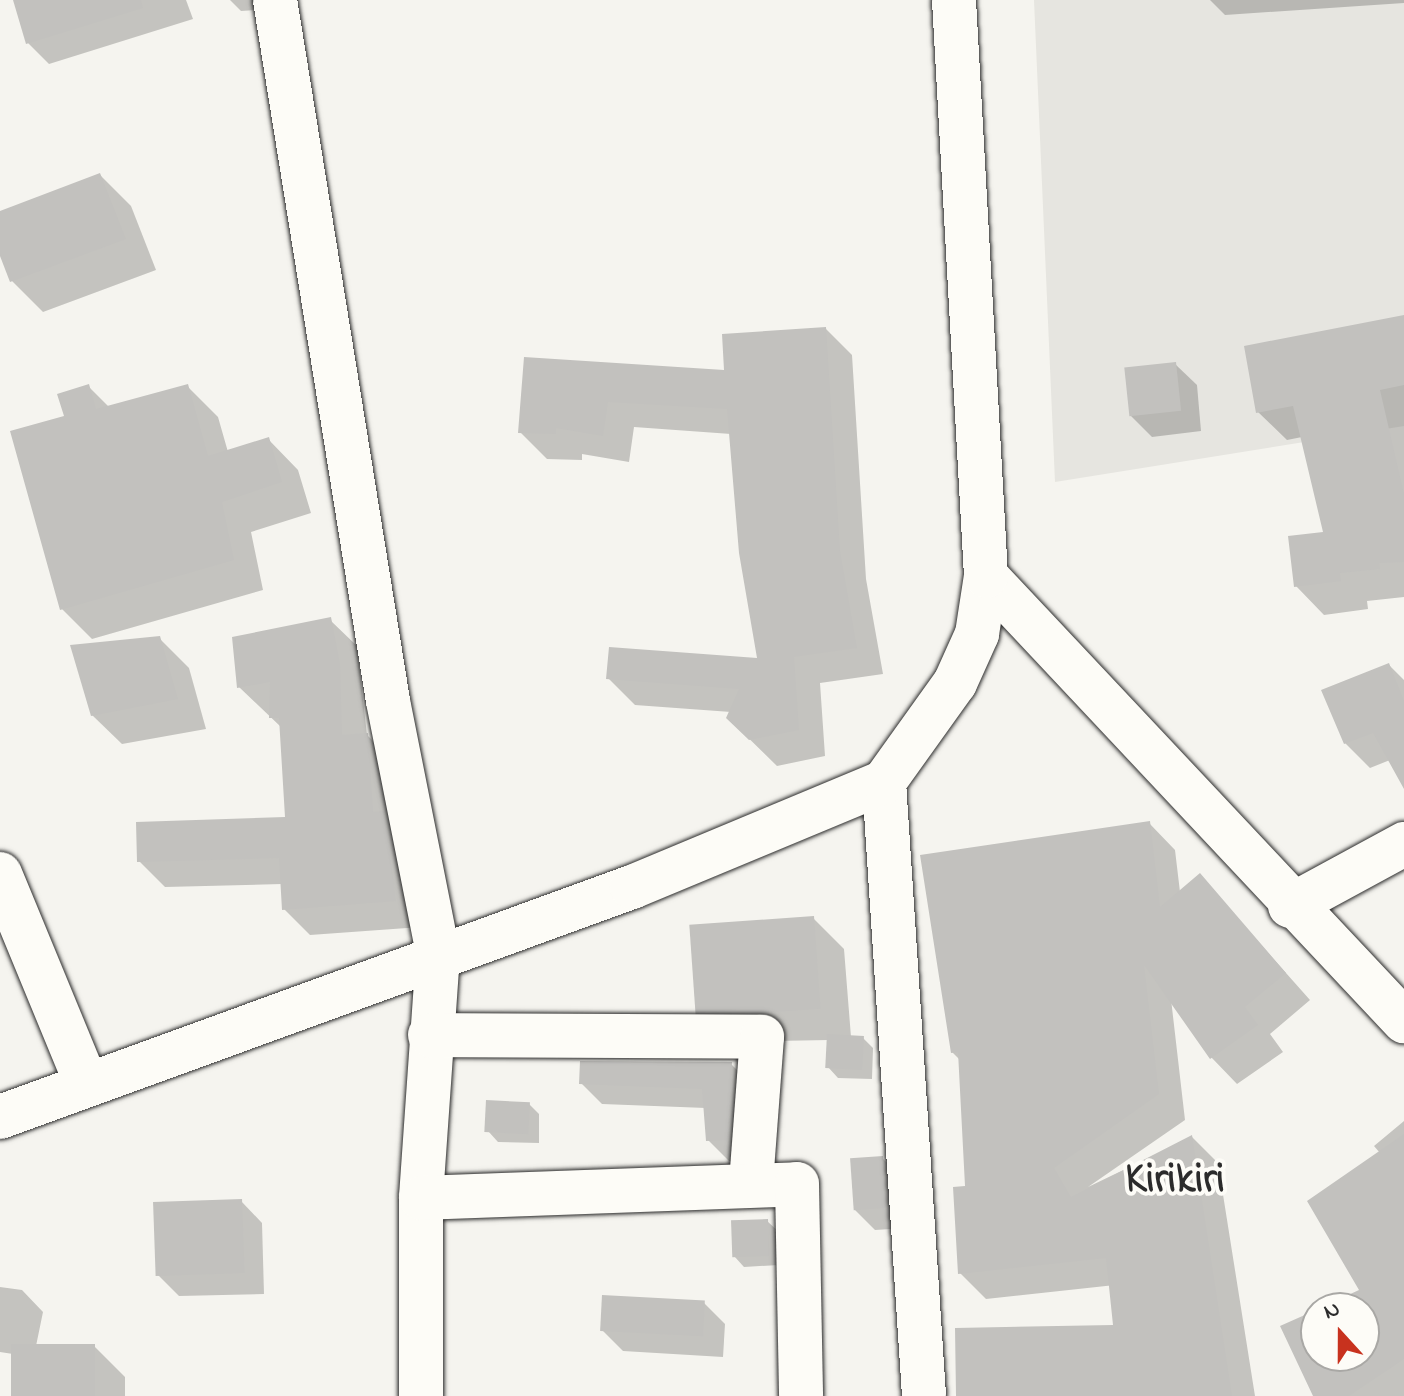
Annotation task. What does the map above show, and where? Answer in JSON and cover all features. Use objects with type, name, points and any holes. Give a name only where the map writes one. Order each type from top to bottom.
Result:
[{"type":"street","points":[[275,0],[388,701],[438,954],[421,1198],[421,1396]]},
{"type":"street","points":[[0,1117],[438,954],[632,887],[884,782],[955,683],[977,634],[986,576],[954,0]]},
{"type":"street","points":[[986,576],[1290,906],[1404,1021]]},
{"type":"street","points":[[884,782],[924,1396]]},
{"type":"street","points":[[1290,906],[1404,844]]},
{"type":"street","points":[[0,874],[86,1083]]},
{"type":"street","points":[[430,1035],[762,1037],[751,1185]]},
{"type":"street","points":[[421,1198],[797,1184],[801,1396]]},
{"type":"shaded area","points":[[1034,0],[1404,0],[1404,426],[1055,482]]},
{"type":"building","points":[[13,0],[141,0],[143,8],[26,44]]},
{"type":"building","points":[[100,173],[126,239],[10,282],[0,256],[0,211]]},
{"type":"building","points":[[1404,315],[1404,385],[1380,390],[1404,494],[1404,562],[1379,563],[1380,569],[1340,573],[1341,581],[1294,587],[1288,536],[1323,532],[1293,406],[1256,413],[1244,346]]},
{"type":"building","points":[[826,327],[840,551],[857,648],[794,657],[799,730],[749,740],[726,718],[739,689],[606,679],[609,647],[757,658],[739,553],[727,409],[608,402],[603,436],[556,428],[556,434],[518,433],[524,357],[724,370],[722,334]]},
{"type":"building","points":[[1176,362],[1181,411],[1129,416],[1124,367]]},
{"type":"building","points":[[89,384],[96,409],[188,384],[208,456],[269,437],[282,482],[222,502],[234,560],[60,610],[10,431],[64,416],[57,394]]},
{"type":"building","points":[[331,617],[340,664],[342,735],[368,733],[373,812],[384,811],[396,901],[282,910],[279,858],[137,862],[136,822],[285,817],[279,718],[269,718],[270,682],[237,688],[232,637]]},
{"type":"building","points":[[160,636],[178,699],[91,716],[70,645]]},
{"type":"building","points":[[1389,663],[1404,701],[1404,789],[1373,733],[1344,744],[1321,690]]},
{"type":"building","points":[[1150,821],[1160,907],[1200,873],[1286,973],[1245,1007],[1258,1025],[1210,1059],[1144,965],[1159,1094],[1054,1168],[1071,1197],[1192,1135],[1232,1396],[956,1396],[955,1328],[1113,1325],[1106,1258],[958,1274],[953,1187],[965,1186],[958,1052],[951,1053],[920,855]]},
{"type":"building","points":[[814,916],[820,1009],[696,1017],[689,925]]},
{"type":"building","points":[[827,1034],[864,1036],[862,1070],[825,1068]]},
{"type":"building","points":[[580,1061],[732,1062],[728,1140],[706,1141],[702,1089],[579,1084]]},
{"type":"building","points":[[486,1100],[530,1102],[528,1134],[484,1132]]},
{"type":"building","points":[[1404,1134],[1404,1359],[1349,1396],[1313,1396],[1302,1372],[1380,1372],[1380,1292],[1355,1292],[1359,1290],[1307,1201]]},
{"type":"building","points":[[883,1156],[887,1208],[854,1210],[850,1158]]},
{"type":"building","points":[[242,1199],[245,1273],[156,1276],[153,1202]]},
{"type":"building","points":[[768,1219],[769,1256],[732,1257],[731,1220]]},
{"type":"building","points":[[602,1295],[705,1300],[703,1336],[600,1331]]},
{"type":"building","points":[[1300,1317],[1300,1368],[1280,1326]]},
{"type":"building","points":[[11,1344],[95,1344],[95,1396],[11,1396]]},
{"type":"district","name":"Kirikiri","points":[[1175,1180]]}]
